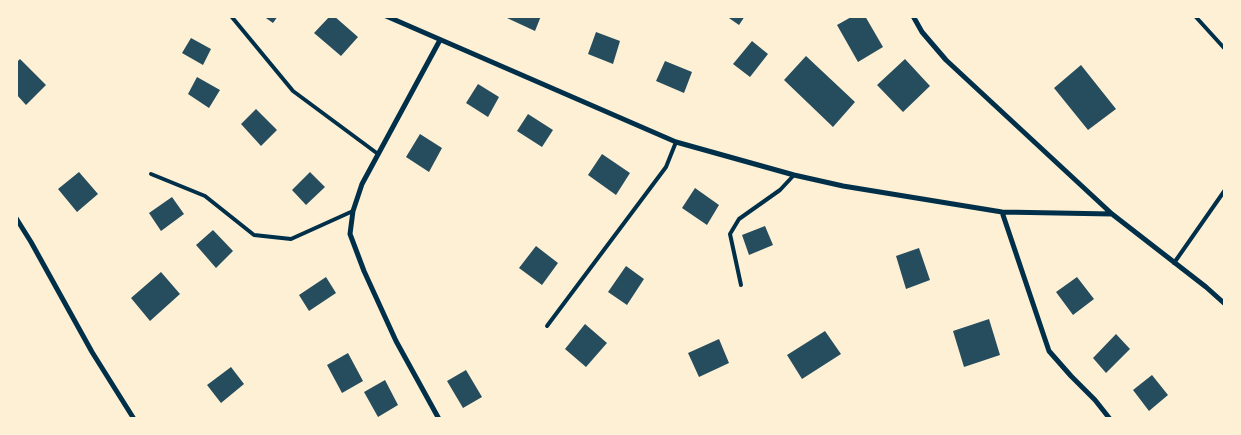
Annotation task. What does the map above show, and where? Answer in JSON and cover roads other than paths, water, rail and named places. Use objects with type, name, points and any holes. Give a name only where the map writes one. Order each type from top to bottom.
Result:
[{"type":"street","points":[[386,16],[676,142],[794,176],[1002,212],[1112,214]]},
{"type":"street","points":[[913,16],[922,32],[946,60],[1112,214],[1225,304]]},
{"type":"street","points":[[439,419],[396,340],[364,271],[350,234],[352,211],[362,184],[440,40]]},
{"type":"street","points":[[1002,212],[1049,351],[1095,400],[1110,419]]},
{"type":"street","points":[[16,218],[92,352],[134,419]]},
{"type":"lane","points":[[231,16],[293,91],[378,154]]},
{"type":"lane","points":[[1196,16],[1225,50]]},
{"type":"lane","points":[[547,326],[666,167],[676,142]]},
{"type":"lane","points":[[151,174],[205,196],[254,235],[291,239],[352,211]]},
{"type":"lane","points":[[741,285],[730,234],[739,219],[780,190],[794,176]]},
{"type":"lane","points":[[1174,263],[1225,190]]}]
